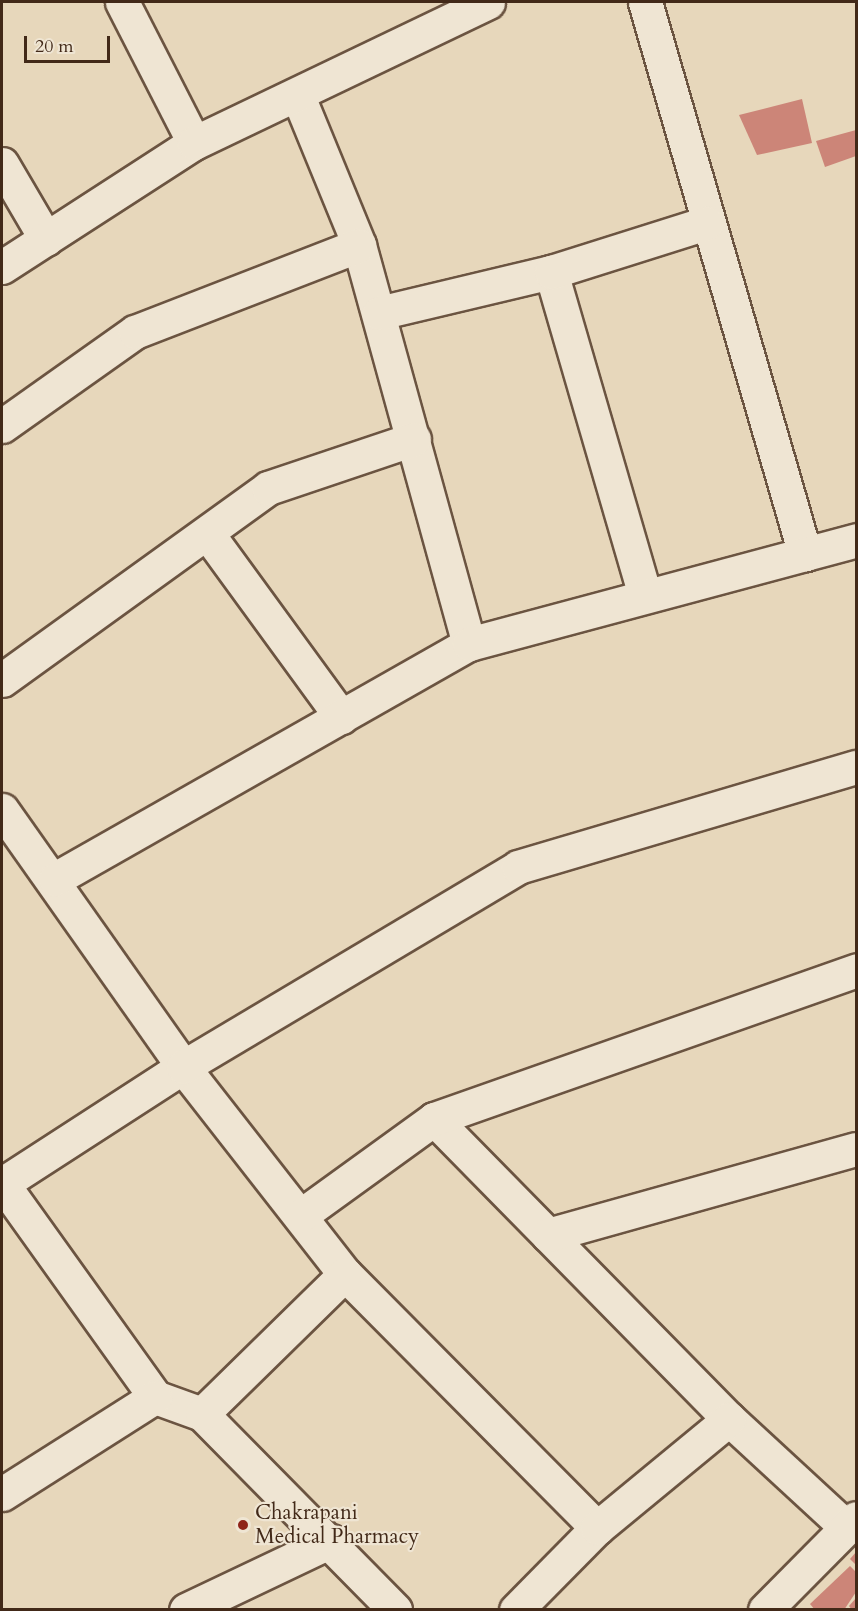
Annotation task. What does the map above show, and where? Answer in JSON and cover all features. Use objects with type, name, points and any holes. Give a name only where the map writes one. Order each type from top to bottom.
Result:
[{"type":"street","points":[[122,2],[194,143]]},
{"type":"street","points":[[2,267],[194,143],[298,96],[488,2]]},
{"type":"street","points":[[645,2],[706,223],[805,554]]},
{"type":"street","points":[[298,96],[359,245],[469,644]]},
{"type":"street","points":[[2,164],[46,239]]},
{"type":"street","points":[[379,313],[551,272],[706,223]]},
{"type":"street","points":[[2,426],[135,332],[359,245]]},
{"type":"street","points":[[551,272],[644,593]]},
{"type":"street","points":[[2,680],[268,489],[414,439]]},
{"type":"street","points":[[207,533],[341,717]]},
{"type":"street","points":[[55,879],[469,644],[644,593],[856,540]]},
{"type":"street","points":[[395,1610],[331,1542],[202,1414],[155,1397],[2,1183],[183,1066],[518,867],[856,767]]},
{"type":"street","points":[[2,810],[55,879],[183,1066],[345,1274],[597,1528]]},
{"type":"street","points":[[300,1216],[434,1119],[856,970]]},
{"type":"street","points":[[434,1119],[729,1419],[851,1522],[765,1610]]},
{"type":"street","points":[[548,1235],[856,1149]]},
{"type":"street","points":[[202,1414],[345,1274]]},
{"type":"street","points":[[2,1494],[155,1397]]},
{"type":"street","points":[[516,1610],[597,1528],[729,1419]]},
{"type":"street","points":[[186,1610],[331,1542]]},
{"type":"building","points":[[802,99],[812,143],[757,155],[739,115]]},
{"type":"building","points":[[856,130],[856,156],[825,167],[816,141]]},
{"type":"building","points":[[856,1552],[856,1565],[850,1559]]},
{"type":"building","points":[[850,1566],[856,1572],[856,1592],[844,1610],[815,1610],[810,1604]]},
{"type":"building","points":[[856,1598],[856,1610],[852,1610],[849,1606]]},
{"type":"place","name":"Chakrapani Medical Pharmacy","points":[[243,1525]]}]
